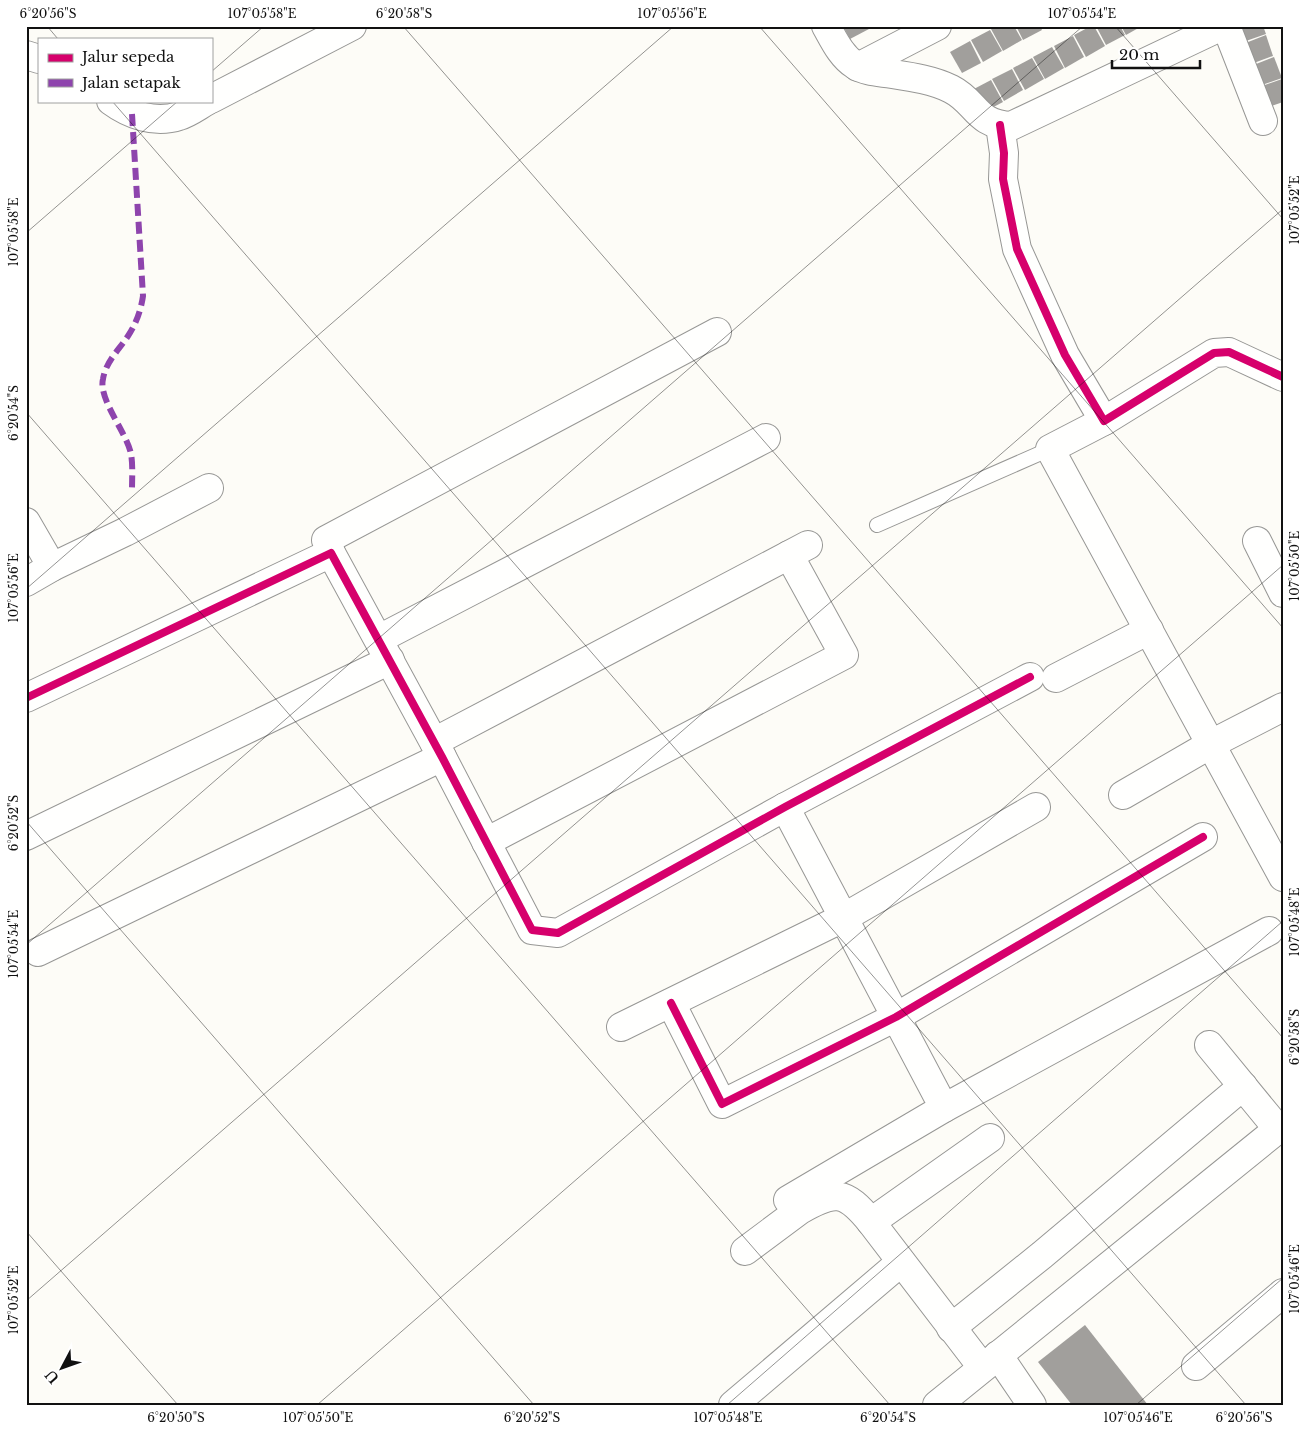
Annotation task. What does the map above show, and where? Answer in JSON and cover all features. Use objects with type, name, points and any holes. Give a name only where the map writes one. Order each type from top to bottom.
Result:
[{"type":"street","points":[[212,98],[352,26]]},
{"type":"street","points":[[826,26],[843,56],[858,67],[870,71],[927,81],[953,90],[984,118],[1000,125],[1011,126],[1224,26],[1263,121]]},
{"type":"street","points":[[858,67],[937,26]]},
{"type":"street","points":[[26,55],[38,59]]},
{"type":"street","points":[[113,102],[132,114],[149,118],[178,116],[205,102]]},
{"type":"street","points":[[1000,125],[1004,153],[1003,179],[1017,249],[1065,355],[1104,421]]},
{"type":"street","points":[[717,332],[326,540],[331,553],[438,750],[532,930],[558,933],[785,807],[1030,677]]},
{"type":"street","points":[[1283,377],[1229,352],[1214,353],[1104,421],[1050,449],[1283,877]]},
{"type":"street","points":[[26,836],[384,649],[766,438]]},
{"type":"street","points":[[26,582],[209,488]]},
{"type":"street","points":[[26,522],[52,567]]},
{"type":"street","points":[[1257,542],[1283,593]]},
{"type":"street","points":[[38,952],[438,750],[799,550],[844,655],[486,842]]},
{"type":"street","points":[[26,698],[331,553]]},
{"type":"street","points":[[1056,678],[1149,630]]},
{"type":"street","points":[[1123,795],[1212,744],[1283,707]]},
{"type":"street","points":[[785,807],[944,1108]]},
{"type":"street","points":[[621,1027],[843,918],[1036,807]]},
{"type":"street","points":[[670,1003],[722,1104],[896,1017],[1203,837]]},
{"type":"street","points":[[788,1200],[944,1108],[1269,931]]},
{"type":"street","points":[[937,1405],[1280,1127],[1209,1045]]},
{"type":"street","points":[[951,1328],[1042,1255],[1244,1086]]},
{"type":"street","points":[[871,1222],[990,1138]]},
{"type":"street","points":[[745,1251],[800,1210],[827,1197],[837,1196],[851,1200],[871,1222],[951,1328],[990,1361],[1032,1405]]},
{"type":"street","points":[[733,1405],[901,1262]]},
{"type":"street","points":[[1196,1366],[1283,1293]]},
{"type":"lane","points":[[877,525],[1050,449]]},
{"type":"building","points":[[843,26],[868,26],[869,29],[850,39]]},
{"type":"building","points":[[997,26],[1014,26],[1022,40],[1003,51],[991,29]]},
{"type":"building","points":[[1016,26],[1040,26],[1042,30],[1023,40]]},
{"type":"building","points":[[1094,26],[1105,46],[1086,57],[1074,35]]},
{"type":"building","points":[[1096,26],[1120,26],[1125,35],[1106,45]]},
{"type":"building","points":[[1121,26],[1142,26],[1126,35]]},
{"type":"building","points":[[1237,26],[1263,26],[1266,34],[1243,42]]},
{"type":"building","points":[[990,30],[1002,51],[983,62],[971,40]]},
{"type":"building","points":[[1266,35],[1273,56],[1251,64],[1243,44]]},
{"type":"building","points":[[1073,36],[1084,57],[1065,68],[1054,46]]},
{"type":"building","points":[[970,41],[981,63],[962,73],[950,52]]},
{"type":"building","points":[[1052,47],[1064,68],[1045,79],[1033,57]]},
{"type":"building","points":[[1274,57],[1282,78],[1259,86],[1251,66]]},
{"type":"building","points":[[1032,58],[1044,79],[1025,90],[1013,68]]},
{"type":"building","points":[[1012,69],[1023,90],[1004,101],[992,79]]},
{"type":"building","points":[[1282,79],[1283,102],[1266,108],[1259,87]]},
{"type":"building","points":[[991,80],[1003,102],[984,112],[972,90]]},
{"type":"building","points":[[1085,1325],[1148,1405],[1072,1405],[1038,1362]]},
{"type":"marked path","points":[[132,114],[143,296],[133,327],[113,356],[103,379],[105,396],[131,454],[132,489]]},
{"type":"cycle path","points":[[1000,125],[1004,153],[1003,179],[1017,249],[1065,355],[1104,421],[1214,353],[1229,352],[1283,377]]},
{"type":"cycle path","points":[[26,698],[331,553],[442,757],[532,930],[558,933],[785,807],[1030,677]]},
{"type":"cycle path","points":[[671,1003],[722,1104],[896,1017],[1203,837]]}]
